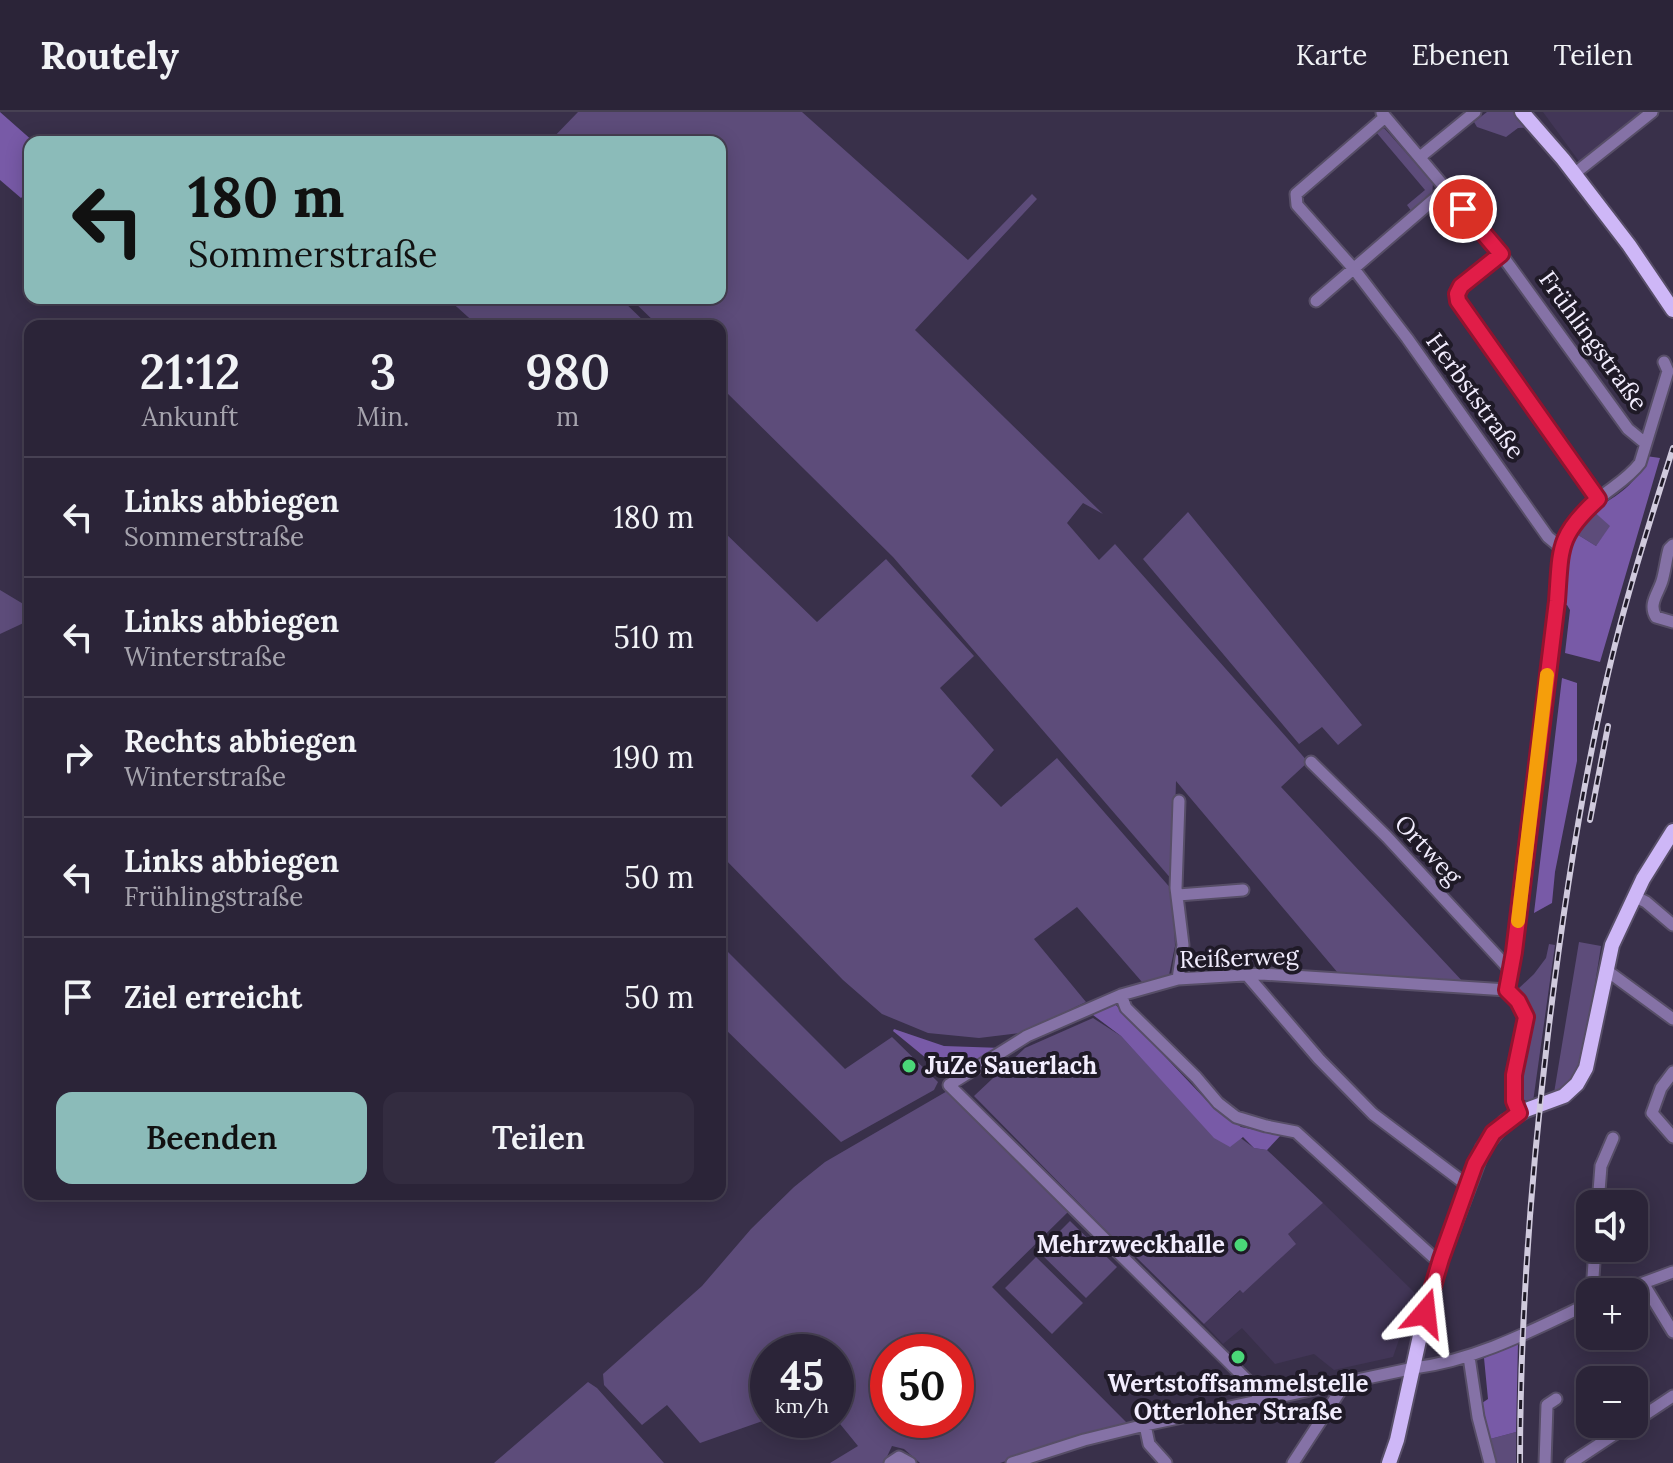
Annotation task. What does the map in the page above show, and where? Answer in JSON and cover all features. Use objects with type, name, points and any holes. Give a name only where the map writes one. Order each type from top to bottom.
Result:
[{"type":"main road","points":[[1522,112],[1563,159]]},
{"type":"main road","points":[[1534,112],[1563,159],[1629,245],[1673,310]]},
{"type":"main road","points":[[1389,1463],[1425,1313],[1441,1259],[1479,1156],[1493,1133],[1519,1113],[1554,1101],[1577,1084],[1592,1049],[1612,945],[1653,859],[1673,831]]},
{"type":"street","points":[[1574,174],[1652,112]]},
{"type":"street","points":[[1420,157],[1471,113]]},
{"type":"street","points":[[1316,301],[1446,189],[1383,114]]},
{"type":"street","name":"Herbststraße","points":[[1383,114],[1296,194],[1297,205],[1354,269],[1459,409],[1548,537],[1560,547]]},
{"type":"street","name":"Frühlingstraße","points":[[1446,189],[1501,254],[1628,429],[1645,443]]},
{"type":"street","points":[[1501,254],[1461,286],[1456,297],[1598,499]]},
{"type":"street","points":[[1519,1113],[1514,1101],[1514,1075],[1526,1017],[1518,1001],[1507,990],[1557,601],[1560,547],[1576,521],[1598,499],[1633,473],[1640,463],[1668,371],[1664,362]]},
{"type":"street","points":[[1673,545],[1669,549],[1652,610],[1656,617],[1673,622]]},
{"type":"street","name":"Ortweg","points":[[1311,762],[1387,837],[1510,970]]},
{"type":"street","points":[[1178,979],[1183,945],[1176,888],[1179,801]]},
{"type":"street","points":[[1178,895],[1243,890]]},
{"type":"street","points":[[1634,896],[1673,925]]},
{"type":"street","points":[[1606,970],[1673,1019]]},
{"type":"street","points":[[1246,974],[1319,1059],[1373,1114],[1467,1185]]},
{"type":"street","name":"Reißerweg","points":[[1259,1400],[1254,1387],[949,1085],[1027,1036],[1121,995],[1178,979],[1246,974],[1507,990]]},
{"type":"street","points":[[1121,995],[1126,1008],[1218,1103],[1236,1117],[1296,1132],[1432,1256],[1441,1259]]},
{"type":"street","points":[[1673,1072],[1661,1088],[1652,1113],[1673,1137]]},
{"type":"street","points":[[1599,1190],[1601,1166],[1613,1138]]},
{"type":"street","points":[[1648,1281],[1673,1272]]},
{"type":"street","points":[[1648,1291],[1673,1332]]},
{"type":"street","points":[[1012,1463],[1145,1425],[1414,1368],[1446,1364],[1469,1357],[1576,1309]]},
{"type":"street","points":[[1469,1357],[1478,1417],[1490,1463]]},
{"type":"street","points":[[1293,1463],[1346,1382]]},
{"type":"street","points":[[1648,1412],[1673,1396]]},
{"type":"street","points":[[1545,1463],[1547,1405],[1556,1399]]},
{"type":"street","points":[[1145,1425],[1149,1444],[1166,1463]]},
{"type":"street","points":[[1571,1463],[1609,1438]]},
{"type":"street","points":[[890,1463],[899,1457],[910,1463]]},
{"type":"shaded area","points":[[0,112],[27,136],[24,136],[24,195],[21,198],[0,180]]},
{"type":"shaded area","points":[[578,112],[802,112],[968,260],[1032,194],[1037,199],[915,330],[1103,514],[1083,503],[1067,523],[1099,560],[1115,544],[1308,762],[1281,787],[1465,984],[1338,973],[1176,781],[1173,881],[893,557],[726,392],[726,320],[653,320],[636,304],[726,304],[726,136],[555,136]]},
{"type":"shaded area","points":[[1487,112],[1516,112],[1532,127],[1518,128],[1506,137],[1477,127],[1474,122]]},
{"type":"shaded area","points":[[1543,112],[1648,112],[1581,164]]},
{"type":"shaded area","points":[[1384,128],[1433,183],[1432,196],[1412,212],[1407,205],[1425,190],[1376,132]]},
{"type":"shaded area","points":[[454,304],[626,304],[643,320],[471,320]]},
{"type":"shaded area","points":[[1646,456],[1660,458],[1600,662],[1565,653],[1570,610],[1567,605],[1560,604],[1564,552],[1575,533],[1596,546],[1610,526],[1593,511],[1632,482]]},
{"type":"shaded area","points":[[1593,511],[1611,526],[1596,546],[1575,533]]},
{"type":"shaded area","points":[[1188,512],[1362,725],[1338,745],[1322,727],[1299,744],[1143,559]]},
{"type":"shaded area","points":[[726,534],[817,622],[886,559],[974,656],[940,688],[994,750],[971,776],[1001,807],[1057,758],[1173,891],[1175,946],[1169,975],[1156,981],[1142,982],[1077,907],[1034,939],[1086,1002],[1021,1033],[979,1038],[928,1033],[882,1014],[843,980],[726,860]]},
{"type":"shaded area","points":[[0,590],[24,604],[24,623],[0,634]]},
{"type":"shaded area","points":[[1562,678],[1577,683],[1577,761],[1555,872],[1552,903],[1534,913]]},
{"type":"shaded area","points":[[1579,942],[1601,946],[1583,1060],[1572,1081],[1554,1093]]},
{"type":"shaded area","points":[[1549,944],[1555,945],[1533,1102],[1523,1100],[1518,1088],[1530,1011],[1518,989],[1546,958]]},
{"type":"shaded area","points":[[726,950],[845,1069],[892,1037],[938,1082],[934,1090],[841,1142],[726,1030]]},
{"type":"shaded area","points":[[1115,1004],[1209,1103],[1241,1127],[1281,1135],[1267,1150],[1254,1148],[1243,1137],[1230,1147],[1214,1138],[1121,1036],[1089,1012]]},
{"type":"shaded area","points":[[1093,1018],[1121,1036],[1158,1076],[1254,1148],[1267,1150],[1323,1203],[1288,1234],[1296,1244],[1204,1324],[1136,1257],[1133,1258],[974,1096],[1025,1048]]},
{"type":"shaded area","points":[[894,1029],[944,1046],[1002,1048],[949,1077]]},
{"type":"shaded area","points":[[949,1090],[1069,1211],[992,1287],[1128,1424],[1095,1431],[1000,1463],[920,1463],[904,1449],[892,1446],[884,1463],[830,1463],[858,1446],[851,1438],[854,1438],[854,1334],[750,1334],[750,1425],[700,1443],[667,1405],[642,1425],[604,1385],[603,1374],[702,1286],[751,1229],[825,1162]]},
{"type":"shaded area","points":[[1323,1203],[1415,1293],[1393,1357],[1334,1370],[1314,1354],[1275,1364],[1242,1328],[1223,1344],[1204,1324],[1295,1244],[1287,1234]]},
{"type":"shaded area","points":[[1070,1221],[1117,1267],[1086,1298],[1039,1252]]},
{"type":"shaded area","points":[[1036,1257],[1083,1303],[1052,1334],[1005,1288]]},
{"type":"shaded area","points":[[1518,1343],[1516,1432],[1490,1439],[1482,1403],[1488,1399],[1484,1358]]},
{"type":"shaded area","points":[[588,1382],[597,1388],[664,1463],[494,1463]]},
{"type":"shaded area","points":[[1516,1432],[1516,1463],[1492,1463],[1490,1439]]},
{"type":"railway","points":[[1520,1463],[1524,1302],[1536,1141],[1565,903],[1587,773],[1612,657],[1673,448]]},
{"type":"railway","points":[[1590,820],[1608,726]]},
{"type":"slow traffic","points":[[1518,921],[1547,675]]},
{"type":"place","name":"JuZe Sauerlach","points":[[909,1066]]},
{"type":"place","name":"Mehrzweckhalle","points":[[1241,1245]]},
{"type":"place","name":"Wertstoffsammelstelle Otterloher Straße","points":[[1238,1357]]},
{"type":"route","points":[[1425,1313],[1475,1164],[1493,1133],[1519,1113],[1514,1101],[1514,1075],[1526,1017],[1522,1006],[1507,990],[1557,601],[1560,547],[1576,521],[1598,499],[1456,297],[1461,286],[1501,254],[1463,209]]}]
